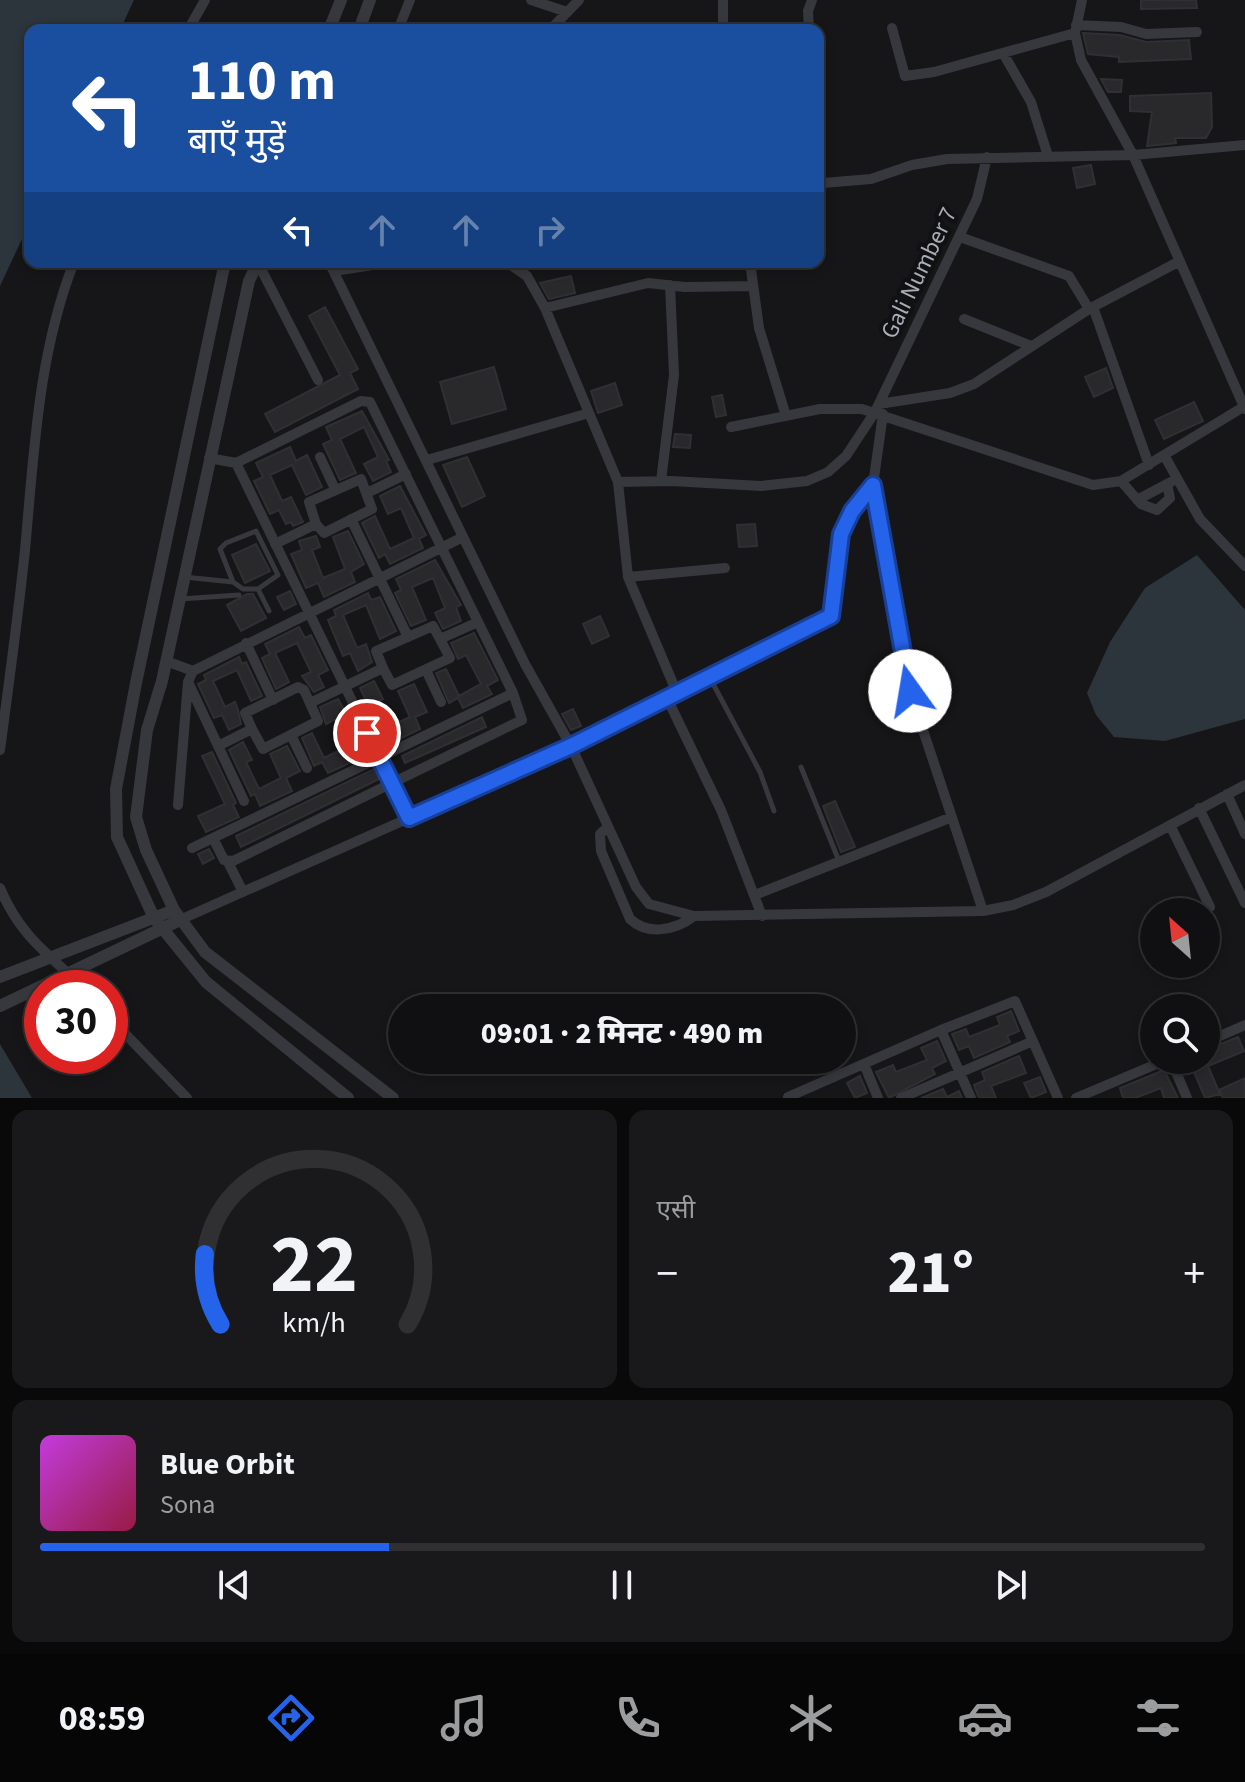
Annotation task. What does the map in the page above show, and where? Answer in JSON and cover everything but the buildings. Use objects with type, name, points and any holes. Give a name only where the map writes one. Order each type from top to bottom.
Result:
[{"type":"street","points":[[191,24],[205,0]]},
{"type":"street","points":[[331,24],[341,0]]},
{"type":"street","points":[[361,24],[370,0]]},
{"type":"street","points":[[400,24],[410,0]]},
{"type":"street","points":[[531,0],[567,12]]},
{"type":"street","points":[[556,24],[579,0]]},
{"type":"street","points":[[723,0],[723,24]]},
{"type":"street","points":[[809,24],[808,11],[812,0]]},
{"type":"street","points":[[879,410],[1093,485],[1121,481],[1245,407],[1133,155],[1081,60],[1075,29],[1082,0]]},
{"type":"street","points":[[892,28],[905,76],[1003,53],[1075,29],[1121,27],[1146,34],[1197,32]]},
{"type":"street","points":[[1003,53],[1031,102],[1048,156]]},
{"type":"street","points":[[824,183],[871,179],[928,162],[987,157],[1133,155],[1245,145]]},
{"type":"street","name":"Gali Number 7","points":[[879,410],[977,199],[987,157]]},
{"type":"street","points":[[960,237],[1069,276],[1091,308],[1149,465]]},
{"type":"street","points":[[731,427],[820,409],[879,410],[974,384],[1091,308],[1180,261]]},
{"type":"street","points":[[0,750],[21,585],[37,418],[49,342],[72,268]]},
{"type":"street","points":[[224,268],[116,789],[117,837],[158,924],[206,982],[348,1098]]},
{"type":"street","points":[[256,268],[249,281],[166,661],[147,730],[136,817],[146,850],[178,915],[205,952],[393,1098]]},
{"type":"street","points":[[261,268],[318,380]]},
{"type":"street","points":[[332,268],[463,537],[571,746],[641,897],[649,904],[694,916],[983,911],[1046,892],[1245,785]]},
{"type":"street","points":[[515,268],[527,276],[545,308],[618,482],[628,577],[672,695],[762,916]]},
{"type":"street","points":[[751,268],[759,328],[786,416]]},
{"type":"street","points":[[545,308],[638,284],[753,286]]},
{"type":"street","points":[[661,481],[674,375],[670,285]]},
{"type":"street","points":[[964,319],[1031,346]]},
{"type":"street","points":[[209,458],[236,463],[365,400],[374,408],[513,693],[522,720],[228,862]]},
{"type":"street","points":[[618,482],[761,486],[807,481],[828,472],[846,456],[879,410]]},
{"type":"street","points":[[879,410],[873,485],[902,659],[983,911]]},
{"type":"street","points":[[427,460],[589,413]]},
{"type":"street","points":[[1164,455],[1172,481],[1200,519],[1245,566]]},
{"type":"street","points":[[320,457],[335,489]]},
{"type":"street","points":[[236,463],[409,818]]},
{"type":"street","points":[[367,493],[406,474]]},
{"type":"street","points":[[359,479],[372,509],[322,533],[308,503],[335,489],[359,479]]},
{"type":"street","points":[[1121,481],[1137,500],[1150,509],[1162,508],[1170,498],[1172,481]]},
{"type":"street","points":[[1137,500],[1172,481]]},
{"type":"street","points":[[76,970],[158,924],[243,892],[571,746],[831,616],[841,534],[852,511],[873,485]]},
{"type":"street","points":[[351,519],[408,637]]},
{"type":"street","points":[[275,544],[316,524]]},
{"type":"street","points":[[178,805],[188,682],[193,671],[463,537]]},
{"type":"street","points":[[628,577],[725,568]]},
{"type":"street","points":[[440,639],[478,622]]},
{"type":"street","points":[[433,626],[450,659],[392,685],[376,651],[408,637],[433,626]]},
{"type":"street","points":[[246,643],[273,700]]},
{"type":"street","points":[[166,661],[193,671]]},
{"type":"street","points":[[310,703],[383,668]]},
{"type":"street","points":[[426,670],[441,702]]},
{"type":"street","points":[[188,682],[244,801]]},
{"type":"street","points":[[298,687],[310,703],[318,722],[263,749],[245,713],[273,700],[298,687]]},
{"type":"street","points":[[192,848],[513,693]]},
{"type":"street","points":[[218,746],[252,729]]},
{"type":"street","points":[[291,735],[307,768]]},
{"type":"street","points":[[1227,794],[1245,834]]},
{"type":"street","points":[[1199,808],[1245,903]]},
{"type":"street","points":[[755,895],[952,817]]},
{"type":"street","points":[[1170,825],[1206,898]]},
{"type":"street","points":[[608,827],[600,834],[601,851],[630,919],[638,926],[664,929],[675,928],[694,916]]},
{"type":"street","points":[[213,838],[243,892]]},
{"type":"street","points":[[0,888],[20,927],[64,970]]},
{"type":"street","points":[[0,977],[49,957],[158,924]]},
{"type":"street","points":[[0,1006],[24,995]]},
{"type":"street","points":[[787,1098],[1013,1001],[1058,1098]]},
{"type":"street","points":[[1220,1036],[1245,1025]]},
{"type":"street","points":[[941,1030],[971,1098]]},
{"type":"street","points":[[128,1037],[187,1098]]},
{"type":"street","points":[[901,1098],[1033,1041]]},
{"type":"street","points":[[864,1064],[878,1098]]},
{"type":"street","points":[[1076,1098],[1097,1094],[1140,1073]]},
{"type":"street","points":[[1175,1074],[1187,1098]]},
{"type":"lane","points":[[183,577],[233,582],[243,589],[258,589],[278,575],[256,531],[226,543],[220,549],[233,582]]},
{"type":"lane","points":[[258,589],[269,611]]},
{"type":"lane","points":[[179,599],[239,595]]},
{"type":"lane","points":[[710,677],[760,772],[774,811]]},
{"type":"lane","points":[[801,767],[840,862]]},
{"type":"shaded area","points":[[0,0],[134,0],[123,24],[24,24],[24,235],[0,286]]},
{"type":"shaded area","points":[[1197,555],[1245,610],[1245,719],[1165,741],[1114,737],[1096,715],[1087,693],[1110,642],[1145,588]]},
{"type":"shaded area","points":[[0,1044],[32,1098],[0,1098]]},
{"type":"route","points":[[367,733],[409,818],[571,746],[831,616],[841,534],[852,511],[873,485],[910,691]]}]
